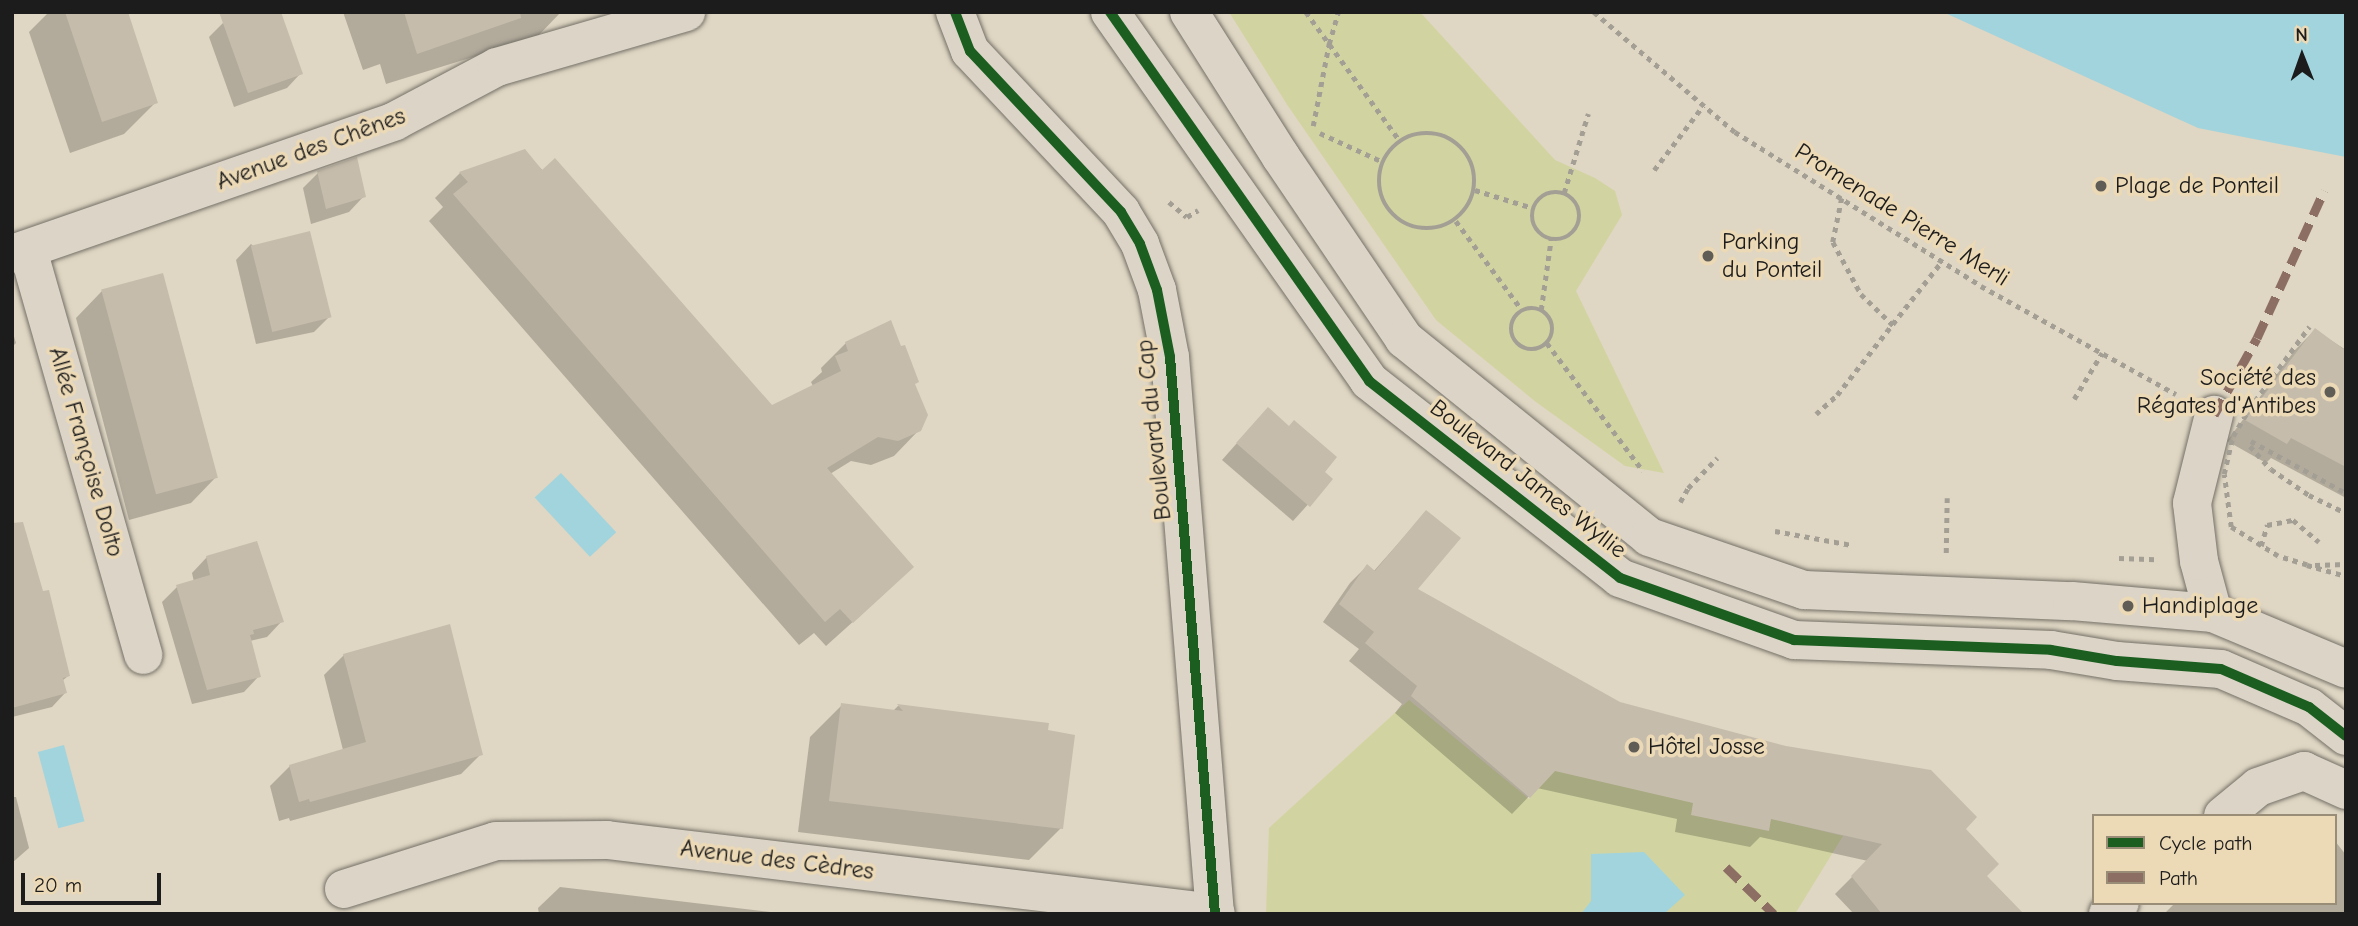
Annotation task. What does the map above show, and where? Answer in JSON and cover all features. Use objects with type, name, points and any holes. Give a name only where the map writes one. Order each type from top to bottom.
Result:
[{"type":"street","name":"Avenue des Chênes","points":[[20,252],[395,121],[497,67],[686,12]]},
{"type":"street","name":"Boulevard du Cap","points":[[955,12],[970,51],[1121,212],[1140,244],[1157,290],[1170,357],[1216,913]]},
{"type":"street","name":"Boulevard James Wyllie","points":[[1110,12],[1369,381],[1620,578],[1794,640],[2051,650],[2117,661],[2221,669],[2309,708],[2338,715]]},
{"type":"street","name":"Boulevard James Wyllie","points":[[1189,12],[1281,157],[1404,339],[1649,537],[1804,590],[2072,601],[2213,613],[2346,669]]},
{"type":"street","name":"Allée Françoise Dolto","points":[[20,252],[144,655]]},
{"type":"street","name":"Boulevard James Wyllie","points":[[1478,467],[1510,425]]},
{"type":"street","points":[[2213,613],[2199,561],[2192,503],[2228,426]]},
{"type":"street","points":[[1698,606],[1724,562]]},
{"type":"street","points":[[2051,650],[2072,601]]},
{"type":"street","points":[[2225,814],[2258,787],[2304,771],[2346,790]]},
{"type":"street","name":"Avenue des Cèdres","points":[[344,889],[496,841],[607,840],[1216,913]]},
{"type":"path","points":[[1306,12],[1400,141]]},
{"type":"path","points":[[1338,12],[1329,44],[1313,130],[1383,162]]},
{"type":"path","points":[[1654,170],[1703,106]]},
{"type":"path","points":[[1564,193],[1588,114]]},
{"type":"path","points":[[1432,133],[1449,137],[1462,147],[1472,161],[1475,190],[1467,209],[1456,221],[1442,228],[1427,230],[1398,220],[1380,195],[1378,180],[1383,162],[1400,141],[1416,134],[1432,133]]},
{"type":"path","points":[[1475,190],[1533,208]]},
{"type":"path","points":[[1549,192],[1564,193],[1576,202],[1578,224],[1567,237],[1552,239],[1544,236],[1533,224],[1533,208],[1549,192]]},
{"type":"path","points":[[1161,195],[1187,217],[1199,209]]},
{"type":"path","points":[[1842,198],[1833,242],[1861,294],[1893,325]]},
{"type":"path","points":[[1456,221],[1522,310]]},
{"type":"path","points":[[1541,310],[1522,310],[1516,314],[1511,328],[1515,341],[1520,346],[1534,350],[1547,343],[1553,325],[1541,310],[1552,239]]},
{"type":"path","points":[[1816,414],[1837,395],[1942,261]]},
{"type":"path","points":[[2309,327],[2249,409],[2233,436],[2224,474],[2231,527],[2278,556],[2346,576]]},
{"type":"path","points":[[1547,343],[1649,477]]},
{"type":"path","points":[[2074,399],[2102,353]]},
{"type":"path","points":[[2228,426],[2271,469],[2309,495],[2346,513]]},
{"type":"path","points":[[1678,504],[1688,488],[1717,458]]},
{"type":"path","points":[[1669,495],[1678,504],[1691,508]]},
{"type":"path","points":[[1946,555],[1947,498]]},
{"type":"path","points":[[2261,546],[2267,525],[2293,520],[2319,542]]},
{"type":"path","points":[[1766,529],[1855,546]]},
{"type":"path","points":[[1933,555],[1959,556]]},
{"type":"path","points":[[2106,558],[2199,561]]},
{"type":"path","points":[[2307,565],[2346,564]]},
{"type":"green space","points":[[1229,12],[1420,12],[1555,160],[1595,178],[1615,191],[1622,215],[1576,291],[1664,473],[1625,466],[1536,402],[1436,320],[1288,106]]},
{"type":"green space","points":[[1409,700],[1529,799],[1556,767],[1843,836],[1795,914],[1266,914],[1269,828]]},
{"type":"water","points":[[1943,12],[2346,12],[2346,157],[2198,128]]},
{"type":"water","points":[[561,473],[616,532],[590,557],[535,498]]},
{"type":"water","points":[[64,745],[84,821],[58,828],[38,752]]},
{"type":"water","points":[[1644,852],[1685,895],[1664,914],[1581,914],[1591,901],[1591,854]]},
{"type":"building","points":[[65,12],[128,12],[158,103],[102,122]]},
{"type":"building","points":[[219,12],[281,12],[303,74],[248,93]]},
{"type":"building","points":[[404,12],[520,12],[521,18],[417,54]]},
{"type":"building","points":[[525,149],[542,170],[555,158],[772,405],[841,371],[835,356],[848,351],[845,342],[891,320],[901,346],[905,345],[919,382],[915,384],[928,415],[921,431],[898,441],[878,437],[827,468],[914,567],[853,623],[840,609],[825,622],[453,194],[468,182],[459,172]]},
{"type":"building","points":[[357,157],[366,197],[326,209],[317,171]]},
{"type":"building","points":[[310,231],[332,317],[272,332],[251,246]]},
{"type":"building","points":[[163,273],[218,478],[156,494],[101,290]]},
{"type":"building","points":[[2315,328],[2346,351],[2346,467],[2291,438],[2287,444],[2245,420]]},
{"type":"building","points":[[1268,407],[1289,426],[1294,420],[1337,457],[1325,472],[1333,479],[1310,507],[1236,443]]},
{"type":"building","points":[[1426,510],[1461,538],[1418,589],[1620,702],[1786,746],[1931,770],[1977,817],[1966,829],[1999,864],[1987,876],[2024,914],[1882,914],[1851,876],[1882,844],[1771,819],[1769,831],[1691,815],[1693,803],[1555,771],[1530,798],[1411,696],[1417,686],[1365,643],[1374,632],[1339,604],[1367,564],[1375,571]]},
{"type":"building","points":[[23,522],[43,591],[49,590],[70,676],[63,678],[67,693],[12,708],[12,523]]},
{"type":"building","points":[[257,541],[284,622],[253,630],[254,634],[250,635],[261,677],[207,690],[176,585],[210,575],[206,556]]},
{"type":"building","points":[[450,624],[483,755],[310,802],[309,799],[299,802],[289,765],[366,742],[343,654]]},
{"type":"building","points":[[841,703],[903,711],[897,704],[1049,723],[1048,730],[1075,735],[1063,829],[829,801]]},
{"type":"marked path","points":[[2214,415],[2257,338],[2324,191]]},
{"type":"marked path","points":[[1726,867],[1774,914]]},
{"type":"cycle path","points":[[955,12],[970,51],[1121,212],[1140,244],[1157,290],[1170,357],[1215,914]]},
{"type":"cycle path","points":[[1110,12],[1369,381],[1620,578],[1794,640],[2051,650],[2117,661],[2221,669],[2309,707],[2346,736]]},
{"type":"place","name":"Plage de Ponteil","points":[[2101,186]]},
{"type":"place","name":"Parking du Ponteil","points":[[1708,256]]},
{"type":"place","name":"Société des Régates d'Antibes","points":[[2330,392]]},
{"type":"place","name":"Handiplage","points":[[2128,606]]},
{"type":"place","name":"Hôtel Josse","points":[[1634,747]]}]
